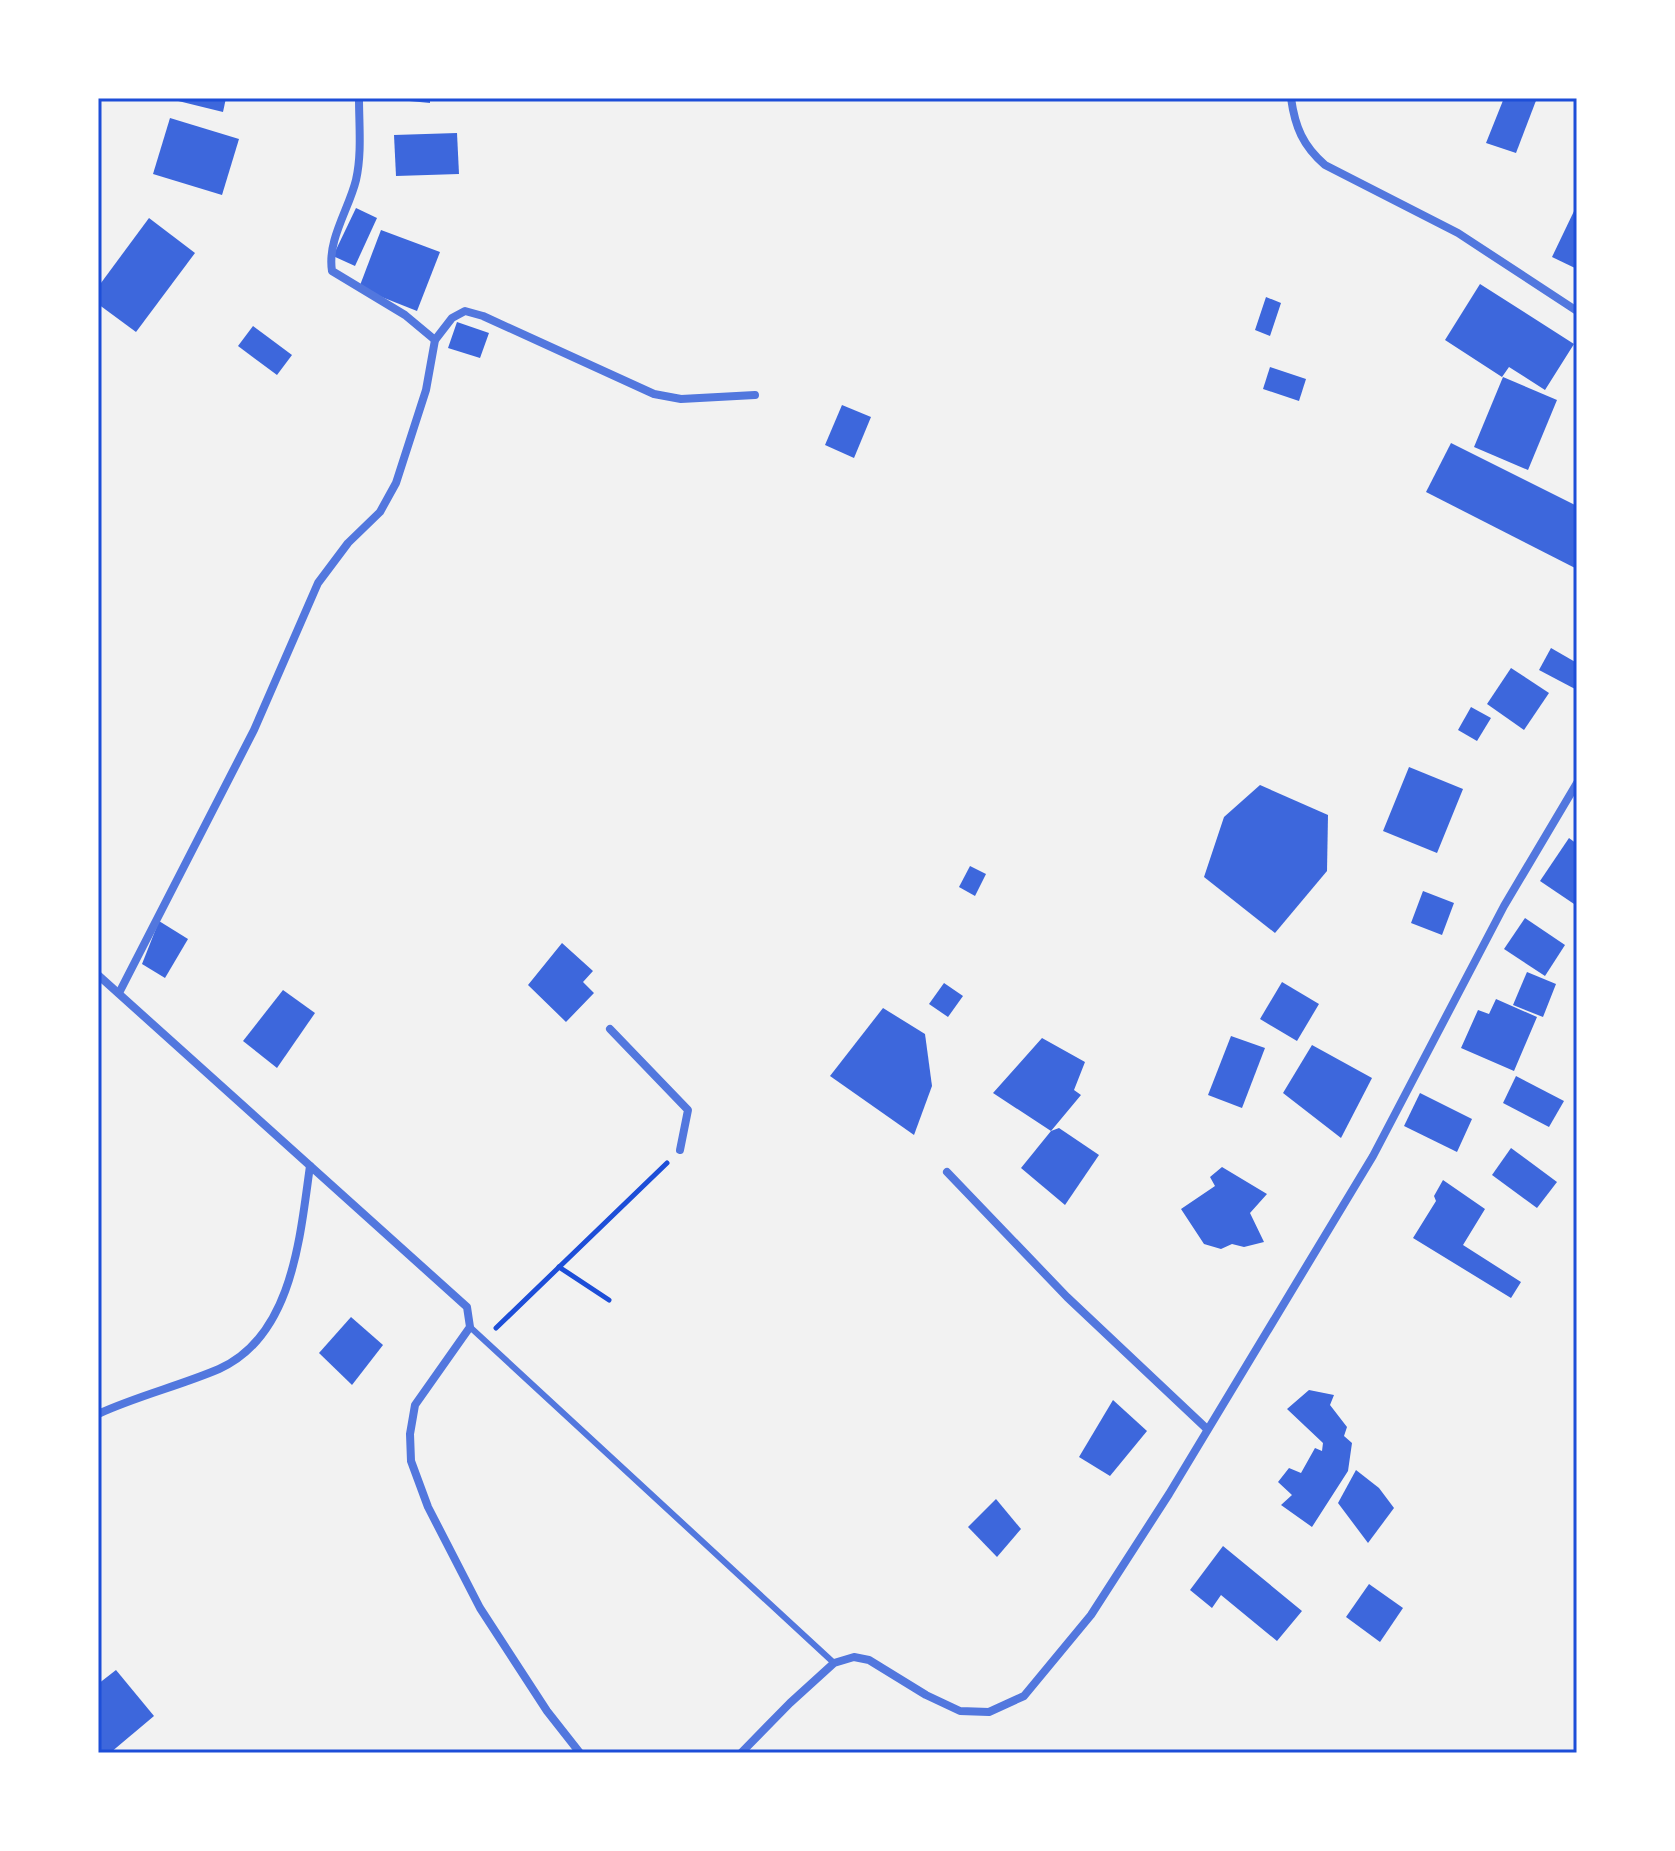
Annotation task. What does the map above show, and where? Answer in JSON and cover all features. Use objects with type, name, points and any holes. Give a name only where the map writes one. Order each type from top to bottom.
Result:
[{"type":"street","points":[[359,98],[356,180],[334,241],[332,271],[405,315],[435,340]]},
{"type":"street","points":[[1291,98],[1299,135],[1309,151],[1325,165],[1458,233],[1577,311]]},
{"type":"street","points":[[119,993],[254,730],[318,583],[348,543],[380,512],[396,483],[426,390],[435,340],[452,318],[465,311],[492,320],[654,394],[681,399],[755,395]]},
{"type":"street","points":[[741,1753],[834,1663],[854,1657],[869,1660],[926,1695],[960,1711],[989,1712],[1024,1696],[1091,1615],[1373,1156],[1504,906],[1577,783]]},
{"type":"street","points":[[98,975],[467,1307],[470,1327],[415,1405],[410,1434],[411,1461],[428,1507],[480,1608],[547,1711],[580,1753]]},
{"type":"street","points":[[610,1029],[688,1110],[680,1150]]},
{"type":"street","points":[[98,1414],[220,1368],[244,1355],[273,1315],[292,1270],[310,1166]]},
{"type":"street","points":[[947,1172],[1067,1297],[1207,1429]]},
{"type":"lane","points":[[470,1327],[834,1663]]},
{"type":"path","points":[[484,1340],[680,1150]]},
{"type":"path","points":[[559,1267],[609,1300]]},
{"type":"building","points":[[166,98],[226,98],[223,112]]},
{"type":"building","points":[[430,98],[430,103],[399,100]]},
{"type":"building","points":[[1504,98],[1537,98],[1516,153],[1486,143]]},
{"type":"building","points":[[170,118],[239,139],[222,195],[153,174]]},
{"type":"building","points":[[457,133],[459,174],[396,176],[394,135]]},
{"type":"building","points":[[356,208],[377,218],[355,266],[333,256]]},
{"type":"building","points":[[1577,210],[1577,269],[1552,257]]},
{"type":"building","points":[[149,218],[195,253],[136,332],[98,304],[98,287]]},
{"type":"building","points":[[381,230],[440,252],[417,311],[359,288]]},
{"type":"building","points":[[1480,284],[1574,344],[1545,390],[1509,367],[1502,377],[1445,340]]},
{"type":"building","points":[[1266,297],[1281,303],[1270,336],[1255,330]]},
{"type":"building","points":[[457,322],[489,333],[480,358],[448,348]]},
{"type":"building","points":[[253,326],[292,355],[277,375],[238,346]]},
{"type":"building","points":[[1270,367],[1306,379],[1299,401],[1263,389]]},
{"type":"building","points":[[1503,377],[1557,400],[1528,470],[1474,447]]},
{"type":"building","points":[[842,405],[871,417],[854,458],[825,445]]},
{"type":"building","points":[[1451,443],[1577,506],[1577,569],[1426,492]]},
{"type":"building","points":[[1551,648],[1577,663],[1575,689],[1539,670]]},
{"type":"building","points":[[1511,668],[1549,693],[1524,730],[1487,704]]},
{"type":"building","points":[[1471,707],[1491,718],[1477,741],[1458,730]]},
{"type":"building","points":[[1409,767],[1463,789],[1437,853],[1383,831]]},
{"type":"building","points":[[1260,785],[1328,815],[1327,871],[1275,933],[1204,877],[1224,817]]},
{"type":"building","points":[[1569,838],[1577,844],[1577,906],[1540,881]]},
{"type":"building","points":[[970,866],[986,874],[975,896],[959,887]]},
{"type":"building","points":[[1423,891],[1454,903],[1442,935],[1411,923]]},
{"type":"building","points":[[1525,918],[1565,945],[1545,976],[1504,949]]},
{"type":"building","points":[[159,921],[188,939],[165,978],[142,964]]},
{"type":"building","points":[[562,943],[593,971],[583,982],[594,993],[566,1022],[528,985]]},
{"type":"building","points":[[1527,972],[1556,984],[1543,1017],[1513,1005]]},
{"type":"building","points":[[1282,982],[1319,1004],[1297,1041],[1260,1019]]},
{"type":"building","points":[[944,983],[963,996],[948,1017],[929,1004]]},
{"type":"building","points":[[283,990],[315,1013],[277,1068],[243,1041]]},
{"type":"building","points":[[1496,999],[1537,1017],[1514,1071],[1461,1048],[1478,1010],[1489,1014]]},
{"type":"building","points":[[883,1008],[925,1034],[932,1086],[914,1135],[830,1076]]},
{"type":"building","points":[[1231,1036],[1265,1048],[1242,1108],[1208,1095]]},
{"type":"building","points":[[1042,1038],[1085,1062],[1074,1090],[1081,1095],[1051,1131],[993,1093]]},
{"type":"building","points":[[1312,1045],[1372,1078],[1341,1138],[1283,1093]]},
{"type":"building","points":[[1516,1076],[1564,1101],[1549,1127],[1503,1103]]},
{"type":"building","points":[[1420,1093],[1472,1119],[1457,1152],[1404,1126]]},
{"type":"building","points":[[1059,1128],[1099,1155],[1065,1205],[1021,1168],[1051,1131]]},
{"type":"building","points":[[1511,1148],[1557,1182],[1537,1208],[1492,1175]]},
{"type":"building","points":[[1222,1167],[1267,1194],[1250,1213],[1264,1242],[1244,1247],[1232,1244],[1221,1249],[1204,1244],[1181,1209],[1215,1186],[1210,1177]]},
{"type":"building","points":[[1443,1180],[1485,1209],[1463,1245],[1521,1282],[1511,1298],[1413,1238],[1436,1201],[1434,1196]]},
{"type":"building","points":[[351,1317],[383,1345],[352,1385],[319,1353]]},
{"type":"building","points":[[1309,1390],[1334,1395],[1330,1405],[1347,1427],[1344,1436],[1352,1443],[1348,1471],[1312,1527],[1281,1505],[1292,1495],[1278,1482],[1289,1468],[1301,1473],[1315,1448],[1322,1451],[1323,1443],[1287,1409]]},
{"type":"building","points":[[1113,1400],[1147,1431],[1110,1476],[1079,1457]]},
{"type":"building","points":[[1356,1470],[1379,1488],[1394,1508],[1368,1543],[1338,1503]]},
{"type":"building","points":[[996,1499],[1021,1529],[997,1557],[968,1527]]},
{"type":"building","points":[[1223,1546],[1302,1611],[1277,1641],[1221,1595],[1212,1608],[1190,1590]]},
{"type":"building","points":[[1369,1584],[1403,1608],[1380,1642],[1346,1617]]},
{"type":"building","points":[[116,1670],[154,1716],[110,1753],[98,1753],[98,1684]]}]
